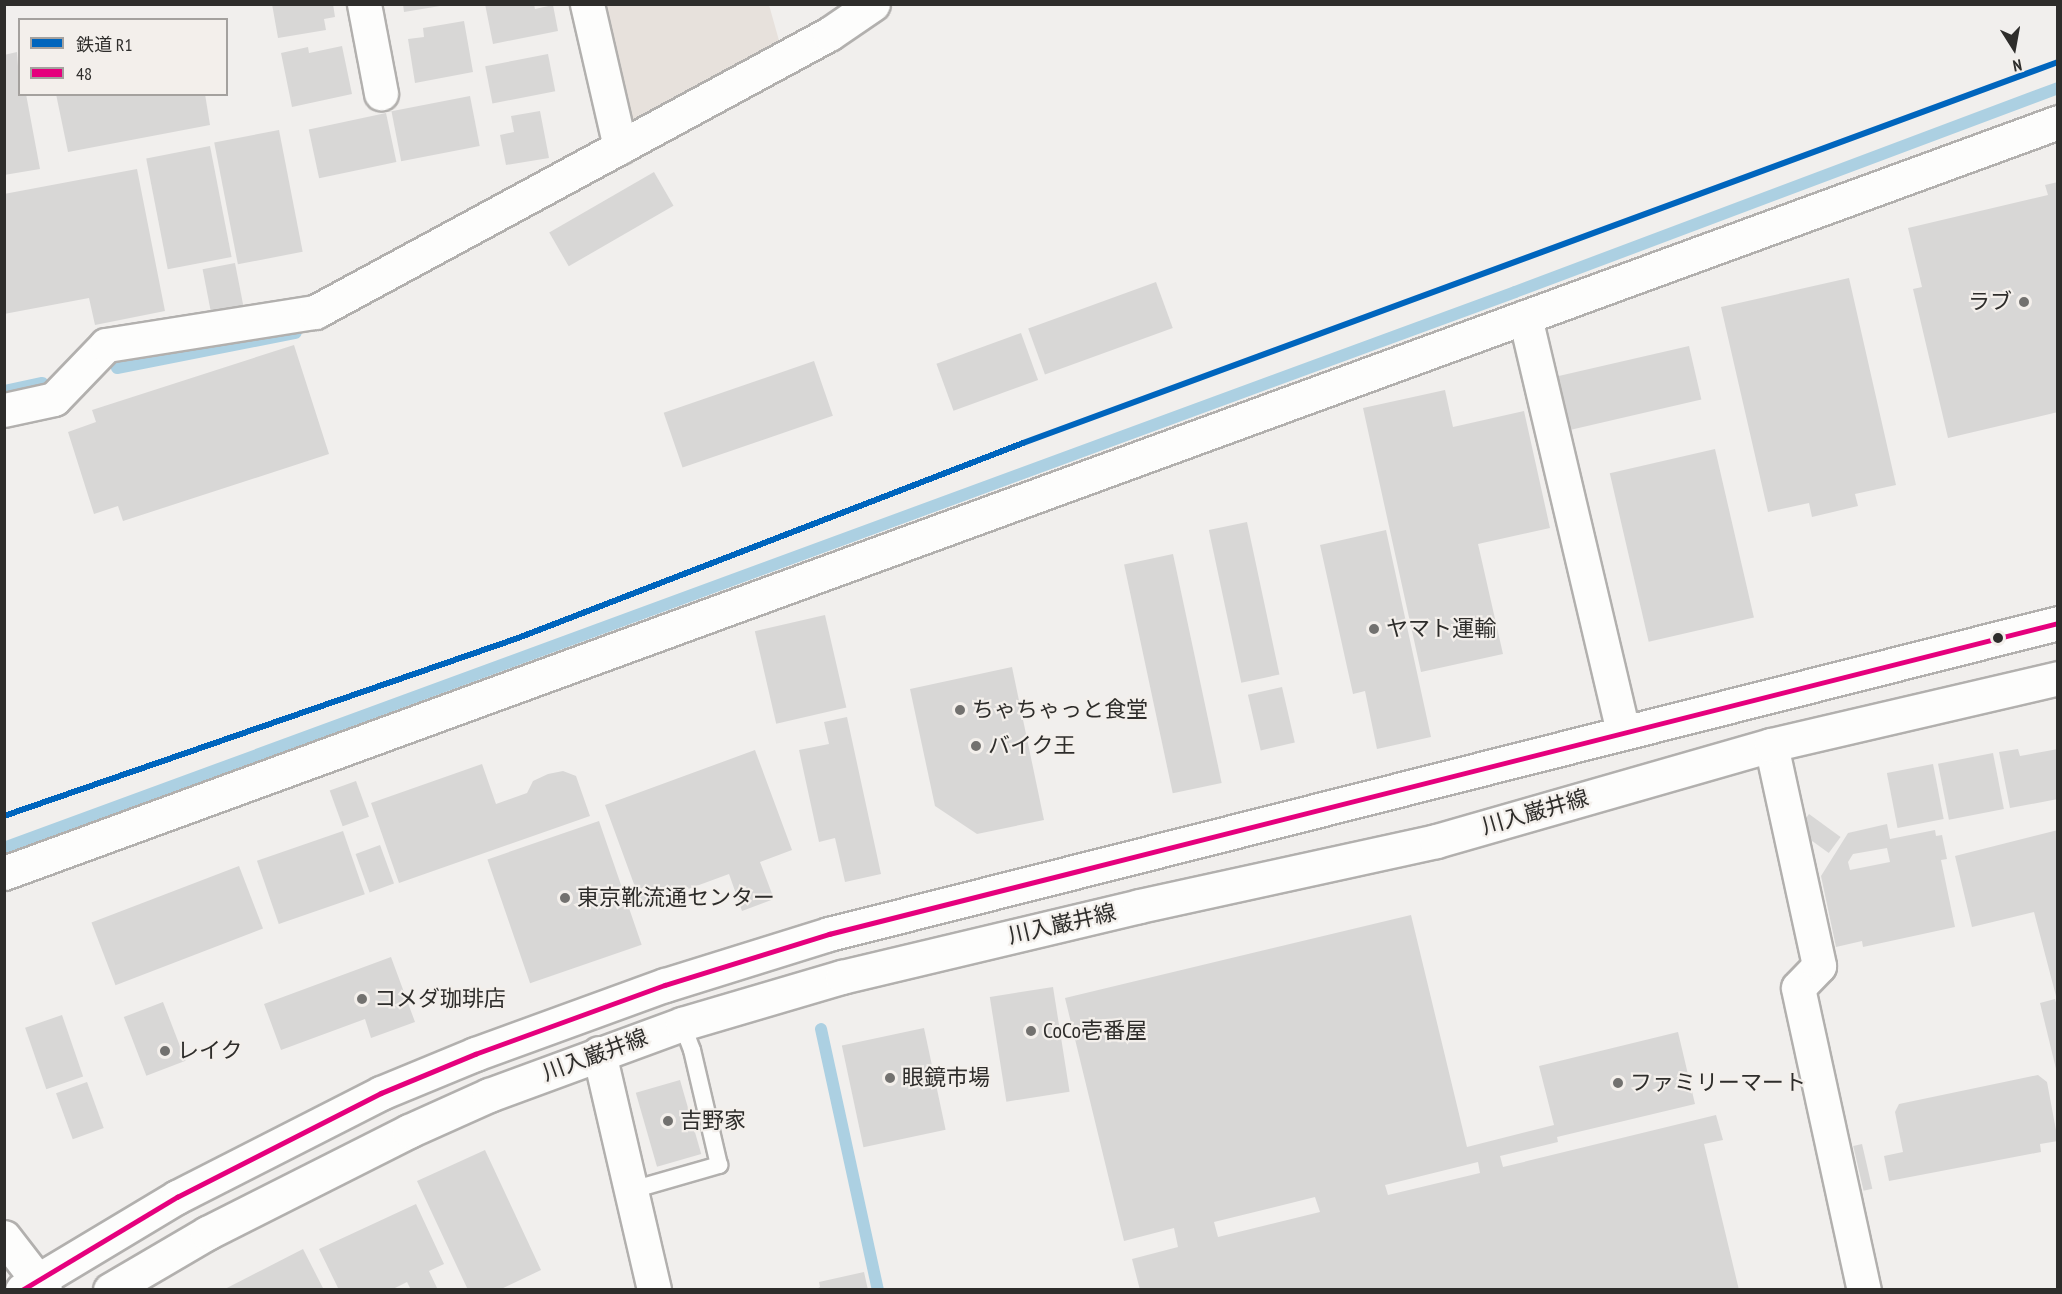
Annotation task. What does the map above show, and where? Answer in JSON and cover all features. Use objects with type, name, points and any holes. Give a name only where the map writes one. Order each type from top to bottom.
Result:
[{"type":"street","points":[[364,4],[381,93]]},
{"type":"street","points":[[587,4],[620,147]]},
{"type":"street","points":[[4,410],[54,399],[106,345],[315,312],[829,33],[873,4]]},
{"type":"street","points":[[4,873],[2058,122]]},
{"type":"street","points":[[1525,316],[1623,733]]},
{"type":"street","name":"川入巌井線","points":[[35,1286],[177,1197],[381,1093],[475,1054],[665,985],[829,934],[2058,623]]},
{"type":"street","name":"川入巌井線","points":[[110,1290],[207,1233],[409,1131],[489,1095],[682,1024],[853,974],[1139,906],[1436,841],[1771,745],[2058,678]]},
{"type":"street","points":[[1771,745],[1819,966],[1798,988],[1864,1290]]},
{"type":"street","points":[[599,1053],[654,1290]]},
{"type":"street","points":[[4,1237],[35,1286]]},
{"type":"lane","points":[[632,1190],[719,1165],[692,1050],[682,1024]]},
{"type":"shaded area","points":[[605,5],[769,5],[780,44],[632,121]]},
{"type":"building","points":[[272,4],[333,4],[335,17],[324,19],[326,30],[278,38]]},
{"type":"building","points":[[403,4],[440,4],[440,6],[404,12]]},
{"type":"building","points":[[485,4],[534,4],[535,9],[553,5],[558,31],[493,44]]},
{"type":"building","points":[[464,21],[473,72],[415,83],[408,39],[424,37],[423,28]]},
{"type":"building","points":[[342,46],[352,94],[292,107],[281,53],[308,47],[309,53]]},
{"type":"building","points":[[17,52],[18,96],[26,96],[40,169],[4,175],[4,55]]},
{"type":"building","points":[[548,54],[555,91],[492,104],[485,66]]},
{"type":"building","points":[[56,96],[205,96],[210,125],[68,152]]},
{"type":"building","points":[[470,96],[480,146],[401,161],[391,111]]},
{"type":"building","points":[[540,111],[549,158],[506,165],[500,135],[514,132],[511,116]]},
{"type":"building","points":[[386,113],[396,162],[319,178],[309,129]]},
{"type":"building","points":[[279,130],[303,252],[238,264],[214,143]]},
{"type":"building","points":[[210,146],[232,257],[168,269],[146,158]]},
{"type":"building","points":[[137,169],[165,311],[95,325],[89,298],[4,314],[4,194]]},
{"type":"building","points":[[654,172],[674,206],[569,266],[549,232]]},
{"type":"building","points":[[2058,182],[2058,412],[1948,438],[1913,289],[1922,287],[1908,228],[2048,195],[2045,185]]},
{"type":"building","points":[[235,263],[244,311],[212,317],[203,269]]},
{"type":"building","points":[[1849,278],[1896,485],[1855,494],[1858,506],[1812,517],[1809,503],[1768,512],[1721,307]]},
{"type":"building","points":[[1156,282],[1173,328],[1045,375],[1028,329]]},
{"type":"building","points":[[1021,333],[1038,380],[954,411],[936,364]]},
{"type":"building","points":[[294,345],[329,454],[123,521],[118,506],[94,514],[68,432],[96,422],[92,410]]},
{"type":"building","points":[[1689,346],[1701,400],[1569,430],[1556,377]]},
{"type":"building","points":[[814,361],[833,416],[683,468],[664,413]]},
{"type":"building","points":[[1445,390],[1453,427],[1524,411],[1550,528],[1478,544],[1503,654],[1421,672],[1363,408]]},
{"type":"building","points":[[1715,449],[1754,618],[1649,642],[1610,473]]},
{"type":"building","points":[[1247,522],[1279,675],[1241,683],[1209,530]]},
{"type":"building","points":[[1386,530],[1431,737],[1377,749],[1365,691],[1353,694],[1320,545]]},
{"type":"building","points":[[1173,554],[1222,783],[1173,793],[1124,564]]},
{"type":"building","points":[[825,615],[846,708],[776,724],[755,631]]},
{"type":"building","points":[[1012,667],[1044,820],[977,834],[935,806],[910,689]]},
{"type":"building","points":[[1282,687],[1295,743],[1261,750],[1248,695]]},
{"type":"building","points":[[847,717],[881,874],[845,882],[835,838],[819,842],[799,750],[829,744],[824,722]]},
{"type":"building","points":[[2018,749],[2020,756],[2058,749],[2058,799],[2010,808],[1999,752]]},
{"type":"building","points":[[755,750],[792,850],[760,862],[774,899],[742,911],[729,874],[642,906],[605,805]]},
{"type":"building","points":[[1993,753],[2004,809],[1949,820],[1938,764]]},
{"type":"building","points":[[482,764],[496,804],[527,793],[533,781],[548,774],[563,771],[576,776],[590,816],[399,883],[371,803]]},
{"type":"building","points":[[1933,764],[1944,819],[1898,828],[1887,773]]},
{"type":"building","points":[[356,781],[369,817],[343,826],[330,791]]},
{"type":"building","points":[[1809,814],[1841,837],[1829,853],[1797,830]]},
{"type":"building","points":[[599,821],[642,945],[530,983],[487,859]]},
{"type":"building","points":[[1887,824],[1890,839],[1935,830],[1936,836],[1942,835],[1947,859],[1941,860],[1955,927],[1863,947],[1862,941],[1836,947],[1821,876],[1848,833]],"holes":[[[1887,848],[1890,862],[1850,870],[1848,862],[1853,854]]]},
{"type":"building","points":[[2058,830],[2057,1000],[2034,912],[1972,927],[1955,856]]},
{"type":"building","points":[[343,831],[365,894],[279,924],[257,861]]},
{"type":"building","points":[[380,845],[394,884],[370,892],[356,854]]},
{"type":"building","points":[[239,866],[263,929],[116,985],[91,923]]},
{"type":"building","points":[[1411,915],[1467,1147],[1554,1125],[1539,1066],[1678,1032],[1695,1104],[1557,1137],[1558,1142],[1500,1156],[1503,1167],[1716,1115],[1723,1140],[1704,1144],[1739,1290],[1140,1290],[1132,1259],[1178,1247],[1174,1228],[1124,1241],[1065,998]],"holes":[[[1478,1162],[1480,1173],[1388,1195],[1385,1185]],[[1315,1197],[1320,1212],[1218,1237],[1214,1222]]]},
{"type":"building","points":[[391,957],[415,1022],[371,1038],[365,1019],[281,1050],[264,1004]]},
{"type":"building","points":[[1053,987],[1070,1092],[1006,1102],[990,997]]},
{"type":"building","points":[[2055,999],[2058,1009],[2057,1073],[2040,1003]]},
{"type":"building","points":[[163,1002],[186,1061],[146,1076],[124,1017]]},
{"type":"building","points":[[62,1015],[83,1076],[46,1089],[25,1028]]},
{"type":"building","points":[[924,1028],[946,1130],[863,1147],[842,1045]]},
{"type":"building","points":[[2038,1075],[2047,1082],[2058,1141],[2040,1144],[2041,1152],[1889,1181],[1884,1156],[1903,1152],[1895,1112],[1899,1104]]},
{"type":"building","points":[[680,1080],[701,1154],[657,1167],[636,1093]]},
{"type":"building","points":[[87,1082],[104,1128],[73,1139],[56,1093]]},
{"type":"building","points":[[1862,1144],[1872,1189],[1864,1191],[1853,1146]]},
{"type":"building","points":[[485,1150],[541,1270],[499,1290],[468,1290],[417,1181]]},
{"type":"building","points":[[416,1204],[444,1264],[429,1271],[438,1290],[411,1290],[407,1282],[391,1290],[339,1290],[319,1249]]},
{"type":"building","points":[[303,1249],[324,1290],[223,1290]]},
{"type":"building","points":[[864,1272],[868,1290],[815,1290],[820,1287],[819,1282]]},
{"type":"waterway","points":[[4,848],[1515,292],[2058,88]]},
{"type":"waterway","points":[[117,368],[296,333]]},
{"type":"waterway","points":[[4,391],[42,383]]},
{"type":"waterway","points":[[821,1029],[878,1290]]},
{"type":"rail line","name":"R1","points":[[4,816],[518,638],[1023,443],[2058,62]]},
{"type":"transit line","name":"48","points":[[22,1290],[177,1197],[381,1093],[475,1054],[665,985],[829,934],[2058,623]]},
{"type":"place","name":"ラブ","points":[[2024,302]]},
{"type":"place","name":"ヤマト運輸","points":[[1374,629]]},
{"type":"place","name":"ちゃちゃっと食堂","points":[[960,710]]},
{"type":"place","name":"バイク王","points":[[976,746]]},
{"type":"place","name":"東京靴流通センター","points":[[565,898]]},
{"type":"place","name":"コメダ珈琲店","points":[[362,999]]},
{"type":"place","name":"CoCo壱番屋","points":[[1031,1031]]},
{"type":"place","name":"レイク","points":[[165,1051]]},
{"type":"place","name":"眼鏡市場","points":[[890,1078]]},
{"type":"place","name":"ファミリーマート","points":[[1618,1083]]},
{"type":"place","name":"吉野家","points":[[668,1121]]}]
